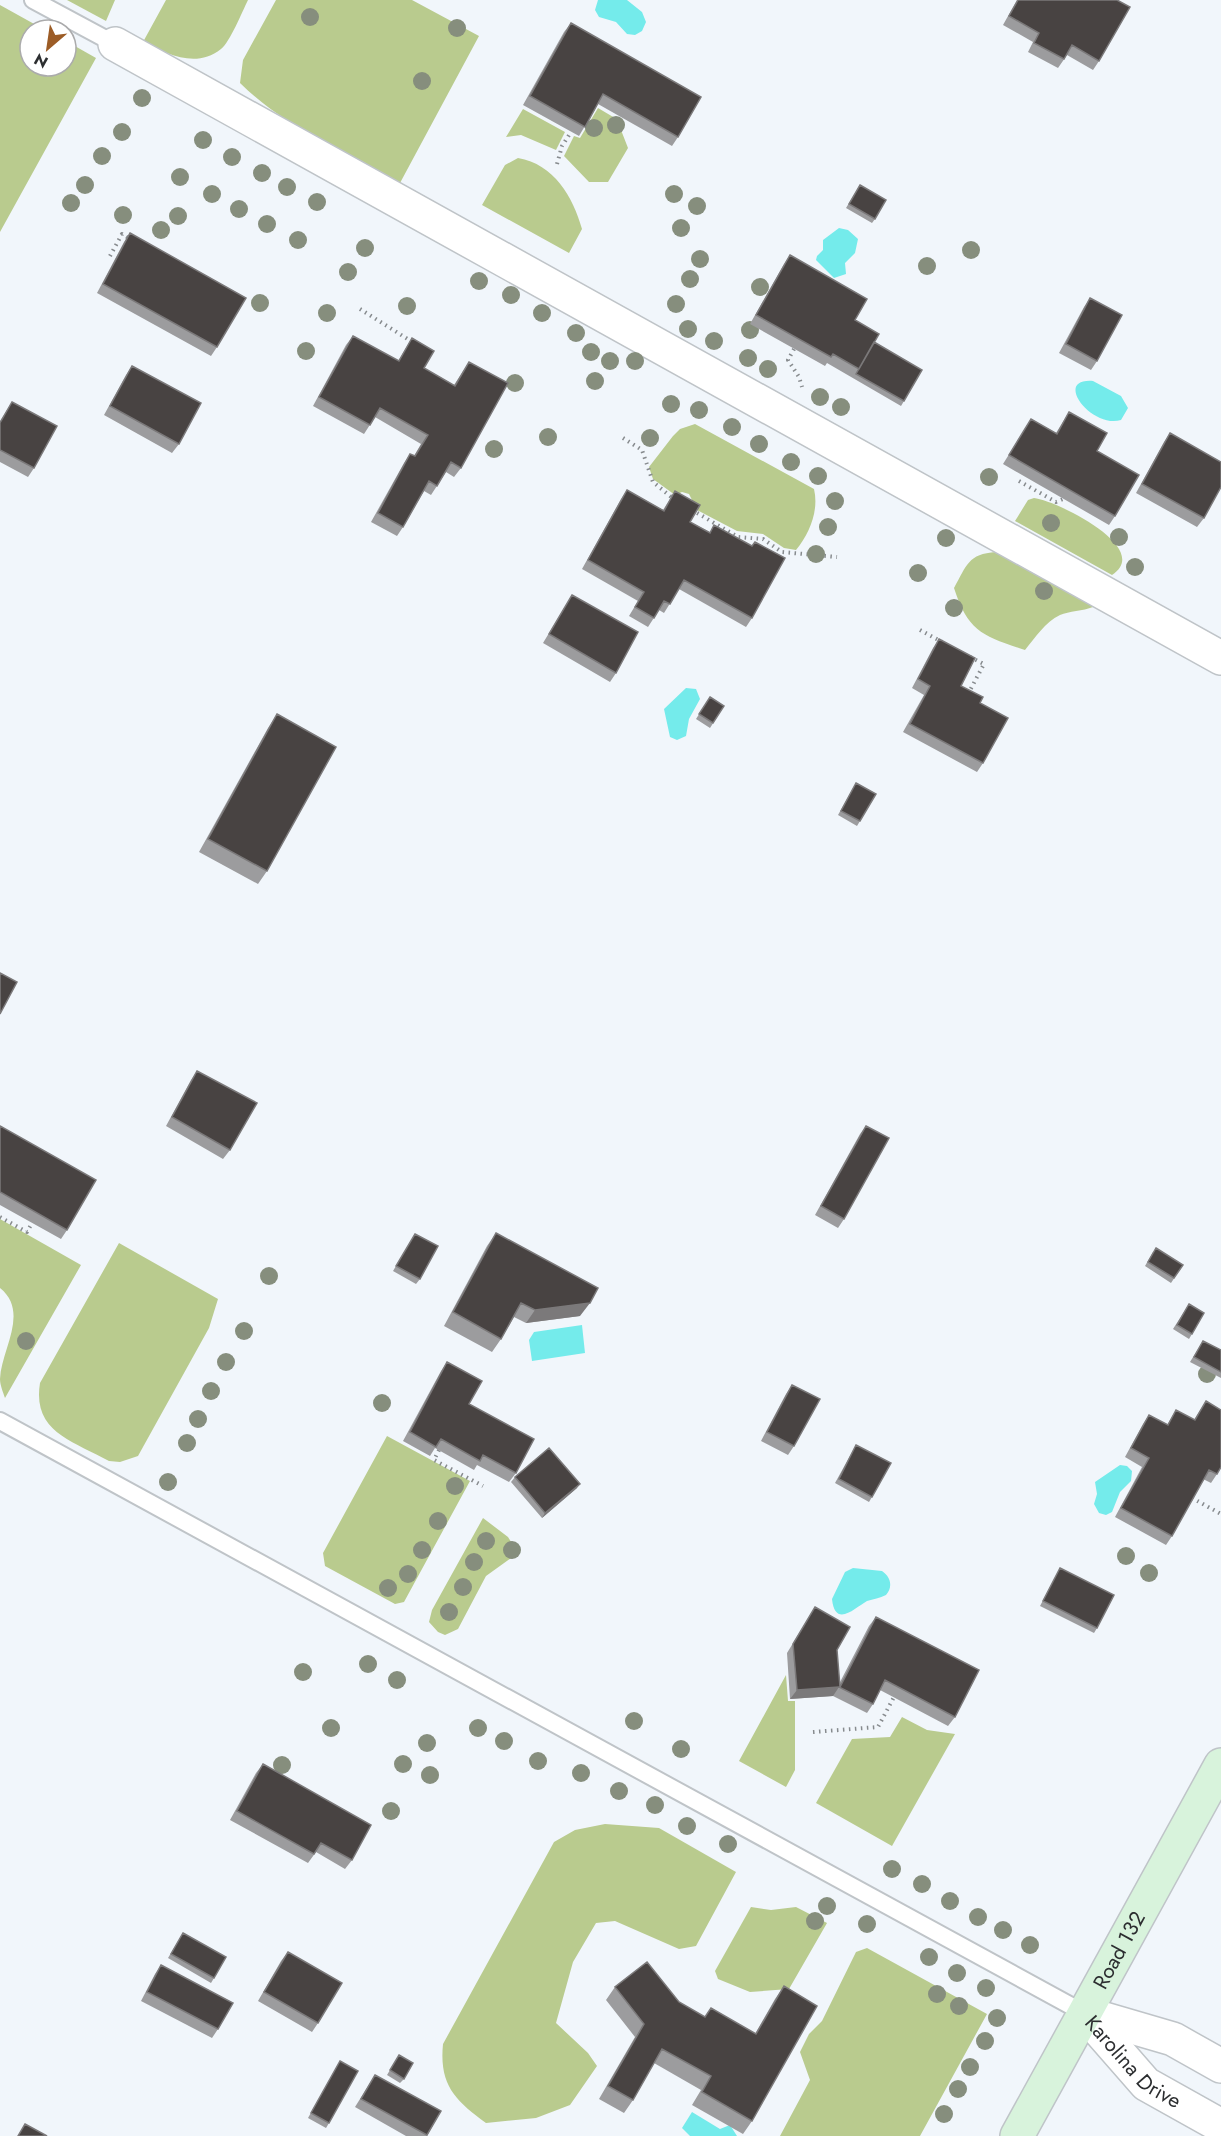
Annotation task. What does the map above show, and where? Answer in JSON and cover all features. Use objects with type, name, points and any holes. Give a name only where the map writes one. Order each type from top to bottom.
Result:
[{"type":"street","points":[[115,44],[1221,657]]},
{"type":"street","name":"Road 132","points":[[1017,2136],[1221,1765]]},
{"type":"street","name":"Karolina Drive","points":[[1084,2013],[1173,2039],[1221,2066]]},
{"type":"street","name":"Karolina Drive","points":[[1084,2013],[1146,2084],[1221,2126]]},
{"type":"lane","points":[[33,0],[115,44]]},
{"type":"lane","points":[[0,1421],[1084,2013]]},
{"type":"path","points":[[557,164],[562,146],[571,132]]},
{"type":"path","points":[[110,256],[122,234],[132,240]]},
{"type":"path","points":[[360,309],[421,346]]},
{"type":"path","points":[[622,438],[642,450],[653,482],[682,504]]},
{"type":"path","points":[[1019,481],[1056,502],[1063,499]]},
{"type":"path","points":[[690,509],[738,537],[763,539],[788,554],[805,553],[837,557]]},
{"type":"path","points":[[745,546],[749,538]]},
{"type":"path","points":[[920,630],[947,645]]},
{"type":"path","points":[[965,700],[984,664],[966,654]]},
{"type":"path","points":[[0,1217],[27,1232],[32,1223]]},
{"type":"path","points":[[439,1450],[434,1460],[483,1486]]},
{"type":"path","points":[[1192,1498],[1221,1514]]},
{"type":"path","points":[[813,1732],[878,1727],[894,1698]]},
{"type":"green space","points":[[67,0],[115,0],[106,21]]},
{"type":"green space","points":[[166,0],[248,0],[232,34],[221,49],[211,55],[192,59],[172,55],[143,42]]},
{"type":"green space","points":[[276,0],[412,0],[479,36],[400,183],[296,126],[276,113],[240,83],[243,60]]},
{"type":"green space","points":[[0,5],[23,18],[18,18],[18,78],[78,78],[78,48],[96,58],[0,232]]},
{"type":"green space","points":[[598,108],[625,124],[621,130],[628,148],[608,182],[589,182],[564,156],[574,136],[580,138]]},
{"type":"green space","points":[[523,109],[565,132],[556,150],[521,135],[506,137]]},
{"type":"green space","points":[[518,158],[531,161],[552,175],[573,205],[582,229],[569,253],[482,205],[505,165]]},
{"type":"green space","points":[[695,424],[814,489],[815,505],[812,521],[796,550],[784,548],[763,534],[737,531],[697,510],[689,494],[682,492],[675,495],[653,479],[649,467],[680,429]]},
{"type":"green space","points":[[1034,498],[1061,507],[1097,527],[1111,539],[1120,552],[1122,564],[1112,575],[1015,521],[1028,500]]},
{"type":"green space","points":[[996,552],[1097,601],[1093,607],[1055,618],[1025,650],[998,641],[972,623],[959,603],[954,588],[969,562],[979,555]]},
{"type":"green space","points":[[0,1219],[81,1265],[5,1398],[0,1379],[12,1332],[13,1308],[9,1298],[0,1288]]},
{"type":"green space","points":[[119,1243],[218,1299],[209,1328],[138,1456],[120,1462],[109,1461],[58,1433],[42,1413],[39,1400],[40,1383]]},
{"type":"green space","points":[[387,1436],[470,1481],[404,1602],[395,1604],[325,1566],[323,1553]]},
{"type":"green space","points":[[483,1518],[508,1537],[518,1553],[486,1576],[458,1629],[445,1635],[438,1632],[429,1622],[432,1610]]},
{"type":"green space","points":[[786,1675],[788,1701],[795,1701],[795,1770],[786,1787],[739,1761]]},
{"type":"green space","points":[[902,1717],[927,1730],[955,1734],[892,1846],[816,1803],[852,1739],[890,1737]]},
{"type":"green space","points":[[605,1824],[659,1828],[736,1872],[696,1946],[679,1949],[615,1921],[596,1923],[573,1962],[556,2023],[588,2053],[597,2066],[570,2105],[536,2118],[486,2123],[466,2107],[451,2090],[444,2070],[443,2044],[554,1842],[575,1830]]},
{"type":"green space","points":[[751,1907],[771,1910],[796,1907],[827,1923],[789,1989],[750,1992],[718,1979],[715,1971]]},
{"type":"green space","points":[[867,1948],[987,2014],[920,2136],[780,2136],[810,2080],[800,2052],[809,2034],[822,2021],[856,1952]]},
{"type":"water","points":[[598,0],[627,0],[642,12],[646,22],[642,31],[635,35],[627,34],[616,22],[599,17],[595,10]]},
{"type":"water","points":[[839,228],[848,230],[858,239],[855,253],[845,263],[846,274],[834,278],[816,260],[823,250],[823,240]]},
{"type":"water","points":[[1093,381],[1121,396],[1128,408],[1121,420],[1110,421],[1099,417],[1081,403],[1076,394],[1076,387],[1081,382]]},
{"type":"water","points":[[686,688],[696,689],[700,699],[689,719],[686,736],[677,740],[670,737],[664,709]]},
{"type":"water","points":[[582,1325],[585,1353],[532,1361],[529,1340],[534,1332]]},
{"type":"water","points":[[1120,1465],[1127,1466],[1132,1471],[1131,1481],[1120,1492],[1112,1512],[1106,1515],[1099,1513],[1094,1504],[1097,1494],[1095,1482]]},
{"type":"water","points":[[853,1568],[882,1571],[889,1579],[890,1589],[886,1595],[867,1601],[852,1611],[837,1613],[832,1599],[845,1572]]},
{"type":"water","points":[[692,2112],[720,2129],[730,2125],[737,2136],[690,2136],[682,2128]]},
{"type":"building","points":[[1018,0],[1117,0],[1130,7],[1099,61],[1072,45],[1064,59],[1034,43],[1039,33],[1009,16]]},
{"type":"building","points":[[571,23],[701,97],[678,137],[603,94],[585,127],[530,96]]},
{"type":"building","points":[[860,185],[886,200],[875,219],[849,204]]},
{"type":"building","points":[[130,233],[246,298],[217,347],[103,284]]},
{"type":"building","points":[[790,255],[867,299],[855,320],[879,334],[859,369],[833,354],[831,357],[756,315]]},
{"type":"building","points":[[1090,298],[1122,315],[1097,361],[1066,344]]},
{"type":"building","points":[[353,336],[399,361],[412,338],[434,351],[424,368],[455,386],[469,362],[508,383],[461,468],[451,462],[437,486],[429,481],[403,527],[378,513],[410,454],[415,456],[428,435],[380,408],[370,425],[319,397]]},
{"type":"building","points":[[874,342],[922,370],[904,401],[856,374]]},
{"type":"building","points":[[132,366],[201,403],[179,444],[110,406]]},
{"type":"building","points":[[12,402],[57,426],[34,468],[0,450],[0,423]]},
{"type":"building","points":[[1069,412],[1107,433],[1097,451],[1139,475],[1115,516],[1009,455],[1031,419],[1057,434]]},
{"type":"building","points":[[1170,433],[1221,462],[1221,487],[1204,518],[1142,484]]},
{"type":"building","points":[[627,490],[664,511],[675,491],[700,505],[690,522],[710,533],[714,525],[752,546],[755,542],[785,558],[752,618],[684,580],[670,604],[664,601],[654,618],[635,607],[644,592],[588,560]]},
{"type":"building","points":[[572,595],[638,632],[616,673],[549,634]]},
{"type":"building","points":[[939,639],[975,658],[961,686],[983,697],[980,703],[1008,718],[983,763],[910,724],[930,686],[918,679]]},
{"type":"building","points":[[710,697],[724,706],[713,723],[699,714]]},
{"type":"building","points":[[277,714],[336,747],[267,871],[208,839]]},
{"type":"building","points":[[856,783],[876,794],[860,821],[841,811]]},
{"type":"building","points":[[0,973],[17,982],[0,1014]]},
{"type":"building","points":[[197,1071],[257,1103],[230,1150],[172,1117]]},
{"type":"building","points":[[0,1126],[96,1180],[67,1230],[0,1192]]},
{"type":"building","points":[[866,1126],[889,1138],[844,1219],[821,1206]]},
{"type":"building","points":[[496,1233],[598,1288],[590,1303],[535,1310],[521,1303],[501,1339],[453,1312]]},
{"type":"building","points":[[415,1234],[438,1246],[420,1279],[396,1266]]},
{"type":"building","points":[[1156,1248],[1183,1265],[1174,1278],[1148,1262]]},
{"type":"building","points":[[1189,1304],[1204,1313],[1192,1334],[1177,1325]]},
{"type":"building","points":[[1203,1341],[1221,1350],[1221,1372],[1194,1357]]},
{"type":"building","points":[[447,1362],[482,1381],[469,1404],[534,1439],[516,1473],[483,1455],[480,1461],[441,1439],[436,1447],[410,1432]]},
{"type":"building","points":[[792,1385],[820,1399],[794,1446],[767,1432]]},
{"type":"building","points":[[1206,1401],[1221,1410],[1221,1467],[1217,1474],[1209,1470],[1172,1536],[1121,1508],[1149,1458],[1131,1448],[1149,1415],[1168,1425],[1176,1410],[1195,1420]]},
{"type":"building","points":[[856,1445],[891,1463],[872,1497],[839,1479]]},
{"type":"building","points":[[549,1448],[580,1484],[545,1513],[515,1477]]},
{"type":"building","points":[[1060,1568],[1114,1595],[1097,1628],[1043,1601]]},
{"type":"building","points":[[815,1607],[850,1627],[837,1650],[840,1687],[876,1617],[979,1670],[955,1717],[885,1680],[873,1704],[839,1687],[797,1690],[793,1644]]},
{"type":"building","points":[[263,1764],[371,1825],[352,1860],[321,1843],[314,1854],[237,1811]]},
{"type":"building","points":[[183,1933],[226,1957],[214,1978],[171,1954]]},
{"type":"building","points":[[288,1952],[342,1983],[318,2023],[264,1992]]},
{"type":"building","points":[[647,1962],[679,2002],[705,2017],[711,2008],[756,2034],[784,1986],[817,2006],[752,2121],[702,2092],[711,2076],[662,2049],[633,2100],[608,2086],[644,2024],[615,1987]]},
{"type":"building","points":[[161,1965],[233,2003],[218,2029],[147,1992]]},
{"type":"building","points":[[399,2055],[413,2063],[404,2079],[390,2070]]},
{"type":"building","points":[[340,2061],[358,2071],[329,2123],[311,2113]]},
{"type":"building","points":[[375,2075],[441,2111],[427,2135],[361,2099]]},
{"type":"building","points":[[25,2124],[47,2136],[18,2136]]}]
